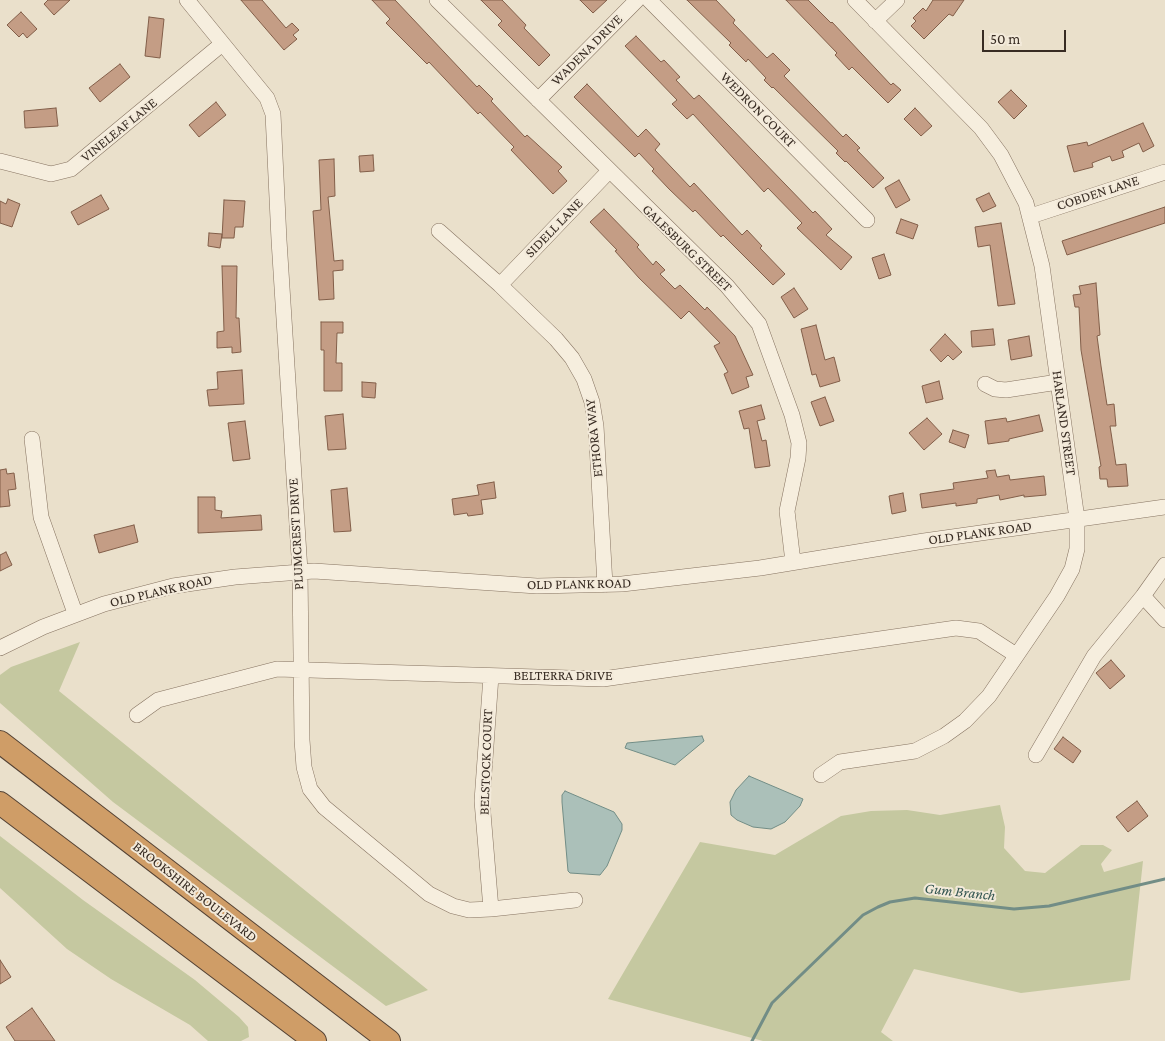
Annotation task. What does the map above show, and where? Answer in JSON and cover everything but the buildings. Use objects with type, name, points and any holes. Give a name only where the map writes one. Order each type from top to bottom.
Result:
[{"type":"highway","name":"BROOKSHIRE BOULEVARD","points":[[0,742],[389,1041]]},
{"type":"highway","points":[[0,759],[66,808],[87,809]]},
{"type":"highway","points":[[0,803],[315,1041]]},
{"type":"street","name":"PLUMCREST DRIVE","points":[[187,0],[267,98],[273,114],[300,571],[299,668],[304,767],[310,789],[324,807],[429,894],[453,906],[469,910],[491,909],[575,900]]},
{"type":"street","name":"GALESBURG STREET","points":[[437,0],[727,286],[759,324],[790,407],[798,443],[797,467],[787,511],[793,562]]},
{"type":"street","name":"WADENA DRIVE","points":[[538,100],[637,0]]},
{"type":"street","name":"WEDRON COURT","points":[[649,0],[868,220]]},
{"type":"street","name":"HARLAND STREET","points":[[820,775],[840,762],[915,751],[944,736],[965,721],[989,696],[1057,596],[1072,569],[1077,549],[1077,519],[1042,266],[1031,216],[1010,169],[993,143],[966,112],[854,0]]},
{"type":"street","points":[[875,21],[897,0]]},
{"type":"street","name":"VINELEAF LANE","points":[[0,161],[51,174],[71,168],[222,44]]},
{"type":"street","name":"SIDELL LANE","points":[[500,285],[609,171]]},
{"type":"street","name":"COBDEN LANE","points":[[1031,216],[1165,172]]},
{"type":"street","name":"ETHORA WAY","points":[[439,231],[500,285],[564,348],[578,369],[588,391],[596,426],[606,585]]},
{"type":"street","points":[[985,384],[995,389],[1006,390],[1058,382]]},
{"type":"street","points":[[32,439],[41,517],[75,613]]},
{"type":"street","name":"OLD PLANK ROAD","points":[[0,648],[75,613],[173,586],[235,577],[300,571],[537,586],[606,585],[705,576],[924,540],[1165,507]]},
{"type":"street","points":[[1036,756],[1094,656],[1143,596],[1165,565]]},
{"type":"street","points":[[1143,596],[1165,620]]},
{"type":"street","name":"BELTERRA DRIVE","points":[[138,715],[158,700],[277,669],[299,668],[603,679],[956,628],[979,631],[1016,655]]},
{"type":"street","name":"BELSTOCK COURT","points":[[491,676],[482,801],[491,909]]},
{"type":"green space","points":[[80,642],[59,691],[428,990],[386,1006],[113,802],[0,703],[0,675],[11,667]]},
{"type":"green space","points":[[1000,805],[1005,827],[1004,848],[1025,871],[1045,873],[1081,845],[1103,845],[1112,850],[1101,864],[1104,872],[1143,861],[1130,980],[1021,993],[914,969],[881,1032],[893,1041],[763,1041],[608,999],[700,842],[775,855],[841,816],[871,811],[907,810],[940,815]]},
{"type":"green space","points":[[0,836],[83,900],[195,980],[239,1017],[248,1027],[249,1037],[241,1041],[208,1041],[190,1025],[111,979],[67,949],[0,888]]},
{"type":"water","points":[[702,736],[704,741],[675,765],[625,748],[627,743]]},
{"type":"water","points":[[749,776],[803,799],[800,806],[785,822],[771,829],[753,827],[737,820],[731,815],[730,802],[736,790]]},
{"type":"water","points":[[565,791],[614,812],[622,824],[622,830],[607,866],[600,875],[570,873],[568,871],[562,802],[562,795]]},
{"type":"waterway","name":"Gum Branch","points":[[752,1041],[772,1003],[863,915],[890,902],[915,898],[1014,909],[1049,906],[1165,879]]}]
